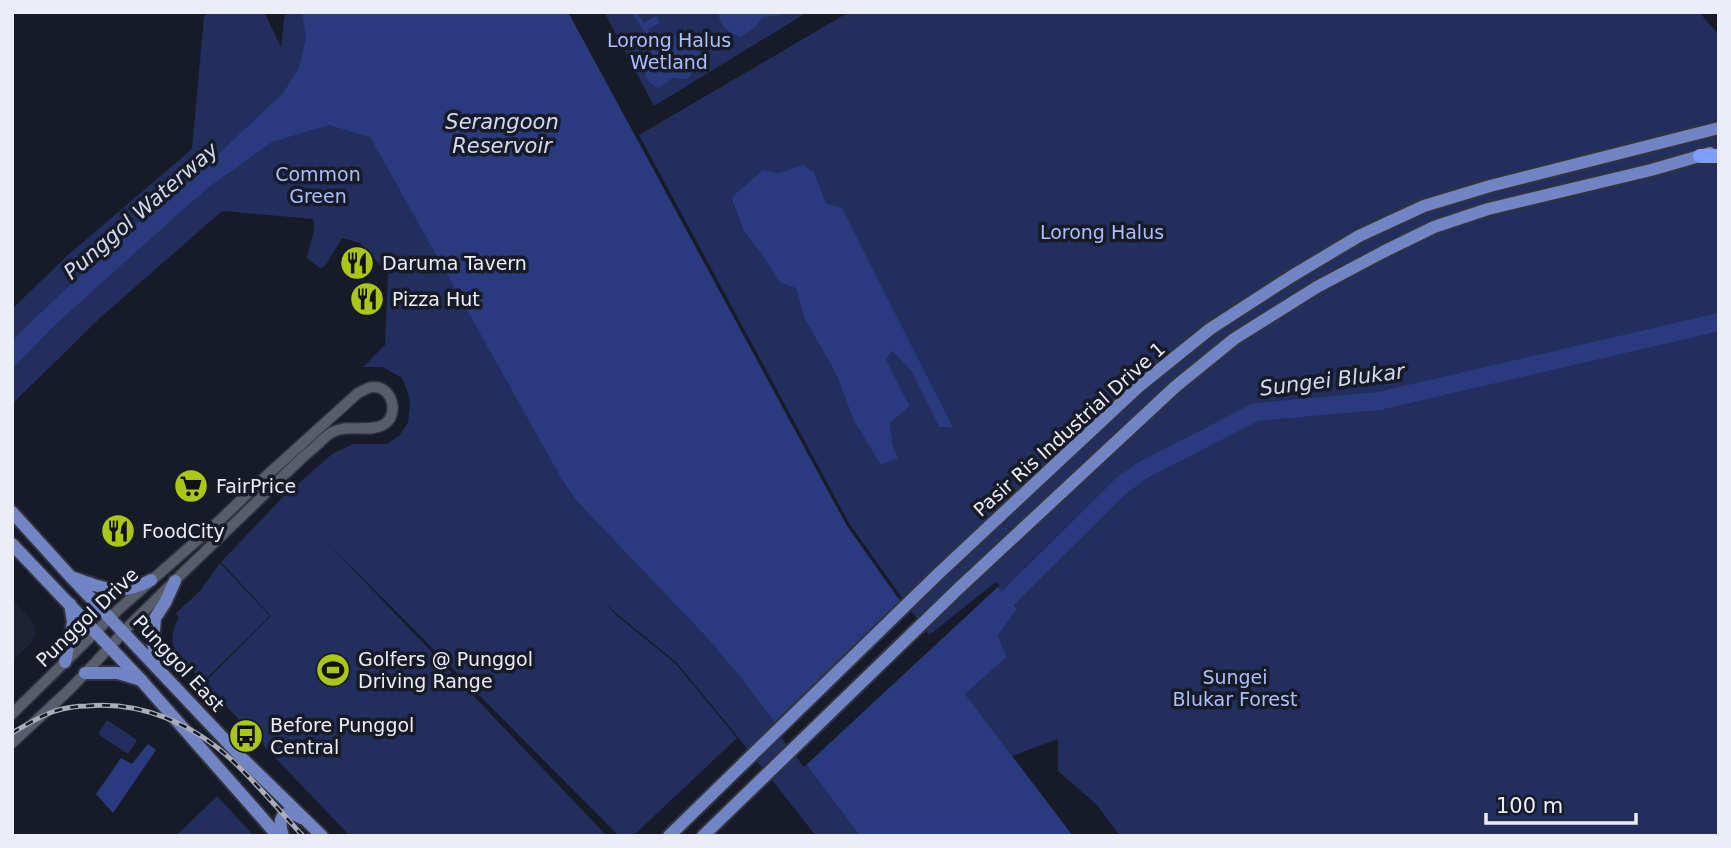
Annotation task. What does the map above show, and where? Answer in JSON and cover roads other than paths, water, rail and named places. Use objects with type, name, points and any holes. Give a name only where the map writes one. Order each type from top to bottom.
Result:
[{"type":"highway","points":[[1700,156],[1719,153]]},
{"type":"main road","name":"Pasir Ris Industrial Drive 1","points":[[669,836],[937,575],[1138,387],[1210,329],[1359,236],[1424,206],[1490,186],[1719,128]]},
{"type":"main road","name":"Pasir Ris Industrial Drive 1","points":[[703,836],[958,589],[1175,387],[1234,339],[1317,287],[1434,227],[1488,209],[1700,156]]},
{"type":"main road","name":"Punggol East","points":[[12,512],[244,760],[322,836]]},
{"type":"main road","name":"Punggol East","points":[[12,544],[110,646],[280,836]]},
{"type":"main road","points":[[70,576],[114,590],[136,588],[151,580]]},
{"type":"main road","points":[[157,667],[153,643],[155,618],[174,581]]},
{"type":"main road","points":[[65,662],[73,622],[70,604]]},
{"type":"main road","points":[[85,673],[118,673],[141,680]]},
{"type":"main road","points":[[280,836],[280,822],[285,814],[291,813],[309,824]]},
{"type":"street","name":"Punggol Drive","points":[[12,714],[110,618],[358,393],[373,387],[380,388],[389,396],[393,409],[388,421],[375,428],[345,428],[331,433],[174,581],[85,673],[12,743]]},
{"type":"water","name":"Serangoon Reservoir","points":[[302,12],[568,12],[847,526],[928,640],[997,586],[1017,609],[998,636],[1007,657],[965,694],[1073,836],[860,836],[745,683],[709,640],[575,499],[563,482],[370,137],[329,125],[272,142],[209,187],[56,324],[12,369],[12,340],[121,237],[208,164],[283,93],[299,68],[306,37]]},
{"type":"water","points":[[631,12],[637,12],[643,23],[656,16],[660,23],[648,29],[658,51],[673,44],[670,37],[681,31],[698,46],[702,58],[687,79],[673,78],[658,88],[650,83],[645,76],[651,47],[645,32]]},
{"type":"water","points":[[718,12],[784,12],[781,15],[763,17],[755,27],[740,37],[725,28]]},
{"type":"water","points":[[803,165],[814,172],[826,203],[842,208],[953,428],[939,427],[911,371],[892,351],[886,360],[910,406],[890,423],[893,447],[898,458],[881,465],[853,419],[836,374],[804,318],[796,288],[781,283],[744,232],[731,198],[763,170],[779,173]]},
{"type":"water","points":[[148,744],[156,750],[113,813],[96,794],[121,758],[132,764]]},
{"type":"waterway","name":"Sungei Blukar","points":[[1007,599],[1122,485],[1145,469],[1256,412],[1379,401],[1719,322]]},
{"type":"railway","points":[[12,733],[49,713],[79,706],[107,705],[147,711],[184,726],[217,748],[260,788],[303,836]]},
{"type":"place","name":"Daruma Tavern","points":[[357,263]]},
{"type":"place","name":"Pizza Hut","points":[[367,299]]},
{"type":"place","name":"FairPrice","points":[[191,486]]},
{"type":"place","name":"FoodCity","points":[[118,531]]},
{"type":"place","name":"Golfers @ Punggol Driving Range","points":[[333,670]]},
{"type":"place","name":"Before Punggol Central","points":[[246,736]]},
{"type":"park label","name":"Lorong Halus Wetland","points":[[669,51]]},
{"type":"park label","name":"Common Green","points":[[318,185]]},
{"type":"park label","name":"Lorong Halus","points":[[1102,232]]},
{"type":"park label","name":"Sungei Blukar Forest","points":[[1235,688]]},
{"type":"water label","name":"Punggol Waterway","points":[[141,211]]}]
